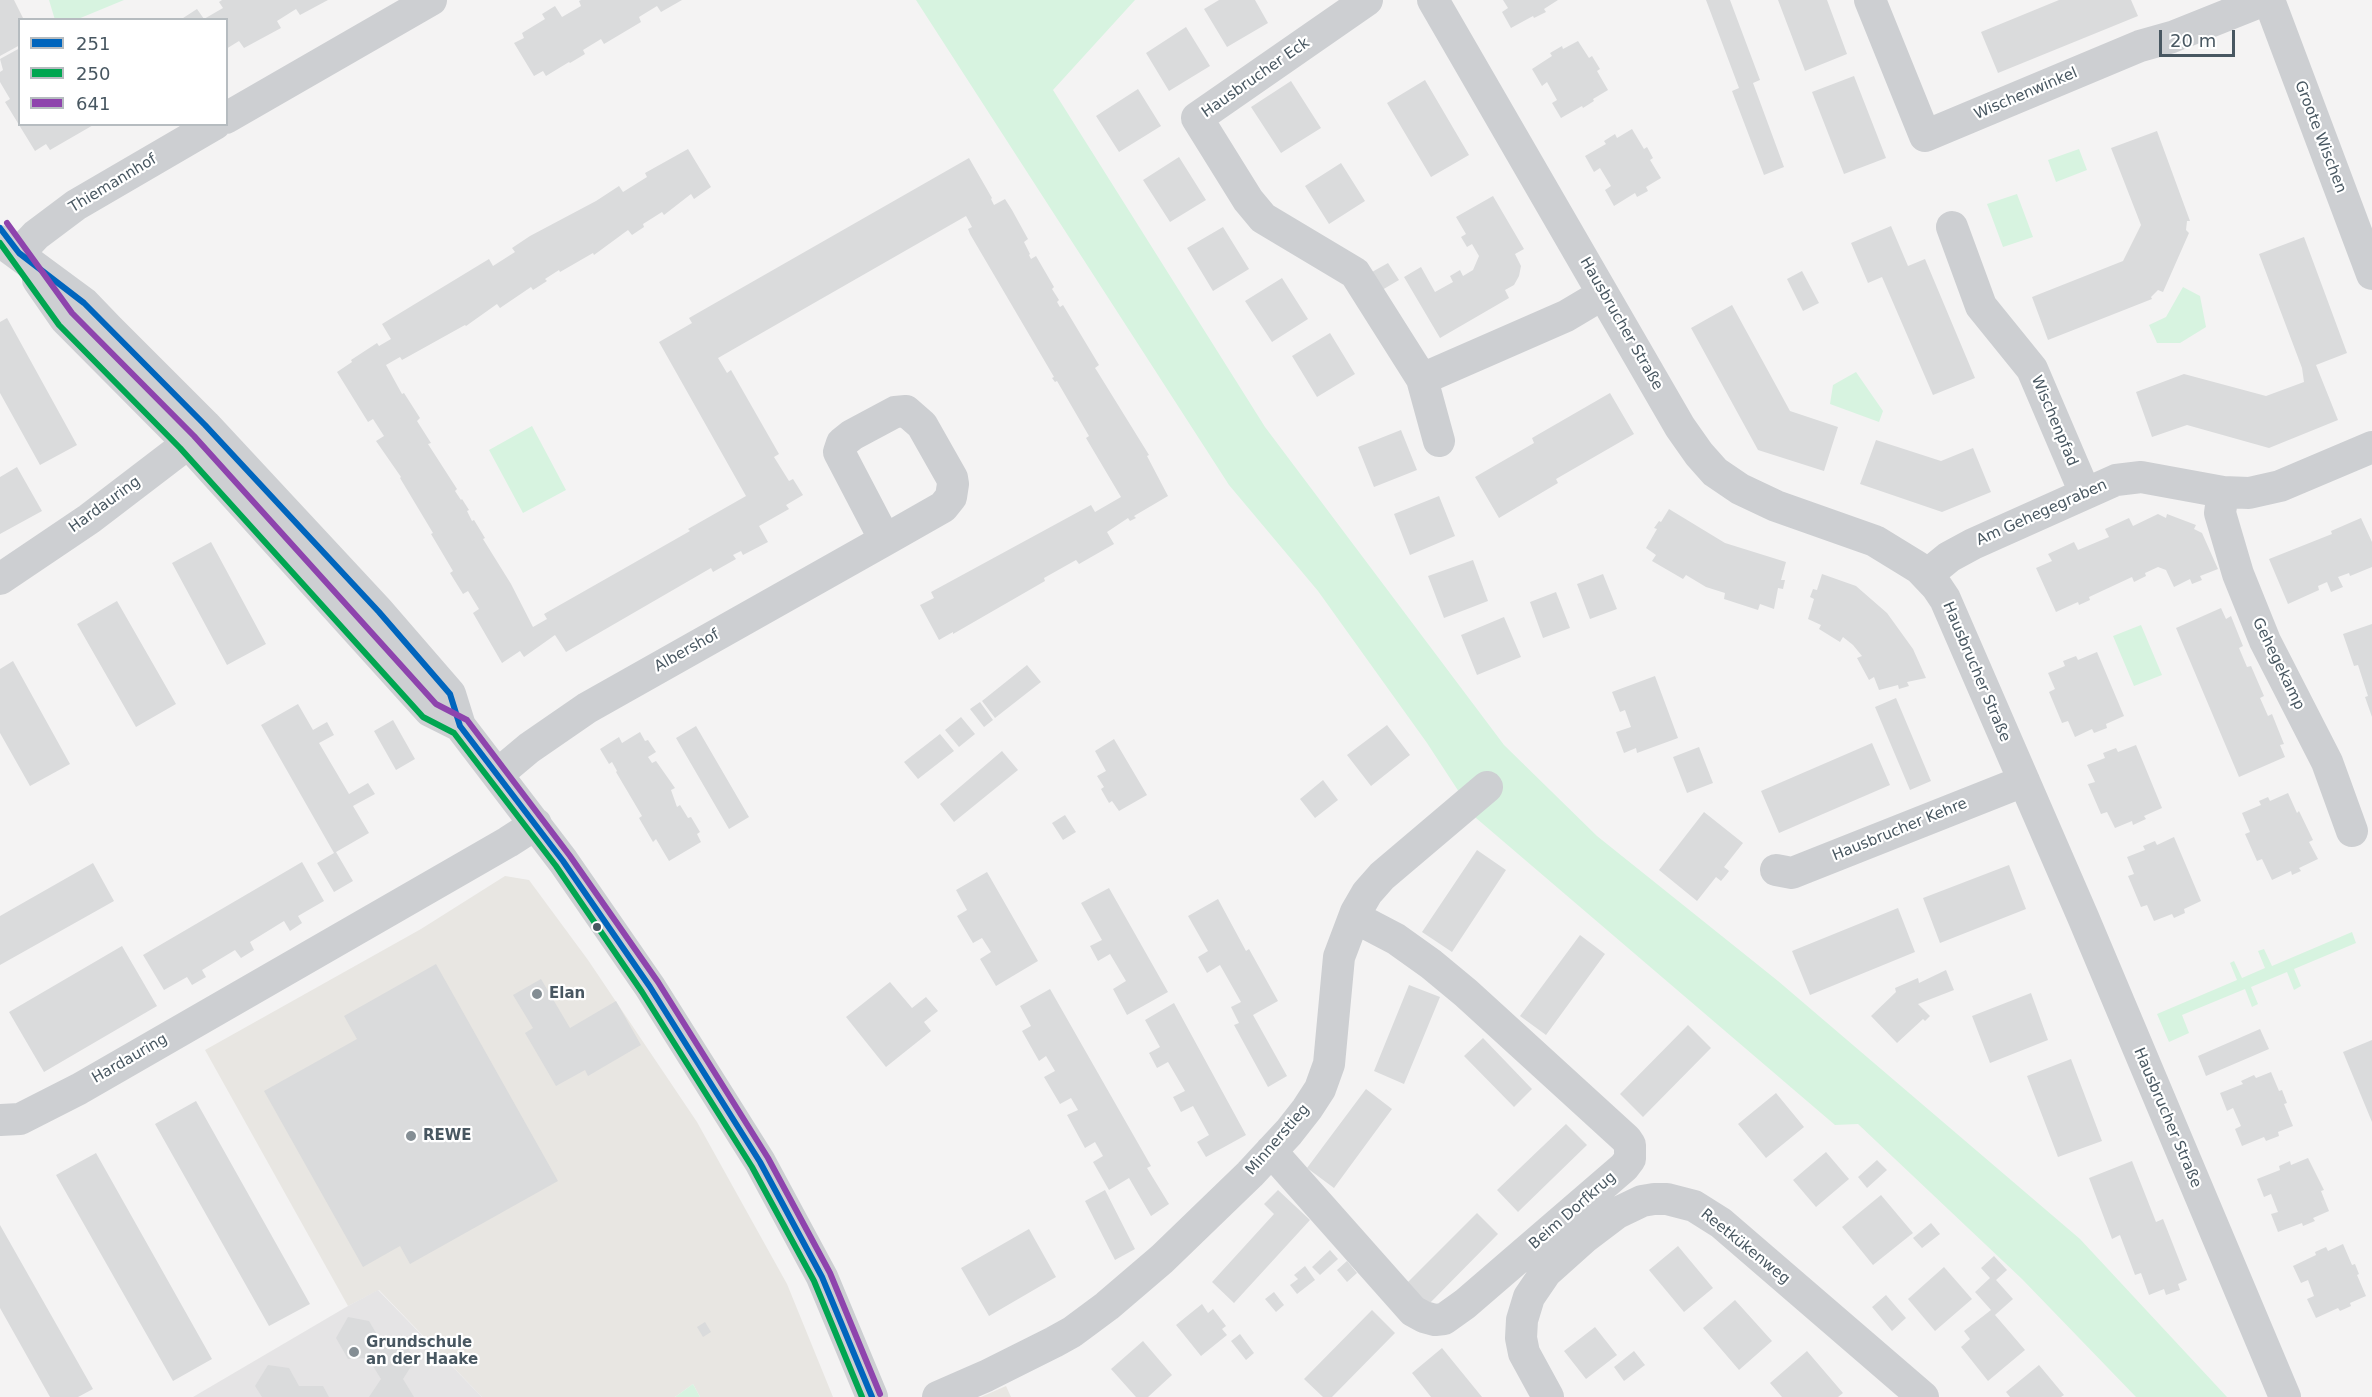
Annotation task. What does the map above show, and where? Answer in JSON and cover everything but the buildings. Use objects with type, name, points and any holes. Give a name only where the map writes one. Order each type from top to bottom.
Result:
[{"type":"street","points":[[228,117],[431,0]]},
{"type":"street","name":"Hausbrucher Eck","points":[[1367,0],[1197,118],[1248,200],[1263,218],[1355,273],[1422,379],[1439,441]]},
{"type":"street","name":"Hausbrucher Straße","points":[[1433,0],[1680,427],[1715,472],[1754,496],[1875,541],[1911,561],[1927,575],[1945,599],[2285,1397]]},
{"type":"street","name":"Wischenwinkel","points":[[1870,0],[1925,136],[2140,46],[2172,37],[2265,0]]},
{"type":"street","name":"Groote Wischen","points":[[2269,0],[2372,274]]},
{"type":"street","name":"Thiemannhof","points":[[9,247],[36,235],[76,205],[212,126]]},
{"type":"street","name":"Wischenpfad","points":[[1952,227],[1981,306],[2034,374],[2085,493]]},
{"type":"street","points":[[0,228],[9,247],[84,303],[196,434],[387,620],[450,694],[460,726],[536,824],[650,987],[760,1162],[822,1277],[872,1397]]},
{"type":"street","points":[[1422,379],[1566,316],[1603,294]]},
{"type":"street","name":"Hardauring","points":[[0,579],[89,519],[196,434]]},
{"type":"street","name":"Am Gehegegraben","points":[[1927,575],[1949,557],[1973,544],[2116,480],[2141,477],[2237,493],[2264,490],[2372,447]]},
{"type":"street","name":"Gehegekamp","points":[[2223,492],[2220,513],[2238,574],[2265,641],[2327,762],[2352,831]]},
{"type":"street","name":"Albershof","points":[[498,774],[529,748],[586,708],[885,540]]},
{"type":"street","name":"Hausbrucher Kehre","points":[[1776,870],[1792,873],[2024,780]]},
{"type":"street","name":"Minnerstieg","points":[[938,1397],[986,1376],[1072,1332],[1107,1306],[1162,1259],[1271,1152],[1308,1109],[1320,1089],[1329,1064],[1340,957],[1354,917],[1367,893],[1382,876],[1487,787]]},
{"type":"street","name":"Hardauring","points":[[0,1120],[20,1119],[79,1089],[536,824]]},
{"type":"street","name":"Beim Dorfkrug","points":[[1271,1152],[1413,1311],[1435,1320],[1444,1319],[1465,1304],[1624,1167],[1630,1159],[1630,1145],[1626,1139],[1466,993],[1405,945],[1354,917]]},
{"type":"street","name":"Reetkükenweg","points":[[1548,1397],[1524,1353],[1521,1338],[1524,1308],[1537,1283],[1557,1261],[1617,1212],[1642,1201],[1660,1199],[1694,1206],[1721,1223],[1923,1397]]},
{"type":"shaded area","points":[[505,876],[529,880],[588,960],[697,1122],[787,1284],[833,1397],[700,1397],[693,1384],[675,1397],[482,1397],[379,1290],[348,1306],[205,1050],[421,929]]},
{"type":"shaded area","name":"Grundschule an der Haake","points":[[378,1290],[482,1397],[193,1397],[348,1306]]},
{"type":"shaded area","points":[[1006,1386],[1011,1397],[981,1397]]},
{"type":"green space","points":[[49,0],[124,0],[80,18],[54,18]]},
{"type":"green space","points":[[916,0],[1135,0],[1053,90],[1265,427],[1504,745],[1597,836],[1778,981],[2080,1239],[2227,1397],[2136,1397],[2022,1279],[1858,1124],[1835,1125],[1476,818],[1427,743],[1318,591],[1229,485]]},
{"type":"green space","points":[[2079,149],[2087,170],[2056,182],[2048,160]]},
{"type":"green space","points":[[2017,194],[2033,237],[2003,247],[1987,204]]},
{"type":"green space","points":[[2183,287],[2200,296],[2206,327],[2180,343],[2157,343],[2149,325],[2166,317]]},
{"type":"green space","points":[[1856,372],[1883,411],[1879,422],[1830,404],[1833,385]]},
{"type":"green space","points":[[532,426],[566,490],[523,513],[489,450]]},
{"type":"green space","points":[[2141,625],[2162,675],[2134,686],[2113,636]]},
{"type":"green space","points":[[2352,932],[2356,943],[2294,969],[2301,986],[2294,990],[2287,972],[2251,987],[2258,1004],[2252,1007],[2245,989],[2182,1015],[2189,1033],[2169,1042],[2157,1014],[2237,980],[2230,963],[2234,961],[2242,978],[2265,968],[2258,951],[2264,949],[2272,966]]},
{"type":"green space","points":[[693,1384],[700,1397],[675,1397]]},
{"type":"transit line","name":"641","points":[[7,223],[72,313],[194,436],[436,704],[467,720],[570,856],[658,982],[768,1158],[830,1273],[880,1394]]},
{"type":"transit line","name":"251","points":[[0,228],[19,253],[84,303],[205,425],[379,612],[450,694],[460,726],[563,861],[650,987],[760,1162],[822,1277],[872,1397]]},
{"type":"transit line","name":"250","points":[[0,243],[59,325],[180,448],[423,717],[454,733],[556,866],[642,992],[752,1167],[814,1281],[862,1397]]},
{"type":"place","name":"Elan","points":[[537,994]]},
{"type":"place","name":"REWE","points":[[411,1136]]},
{"type":"place","name":"Grundschule an der Haake","points":[[354,1352]]}]
